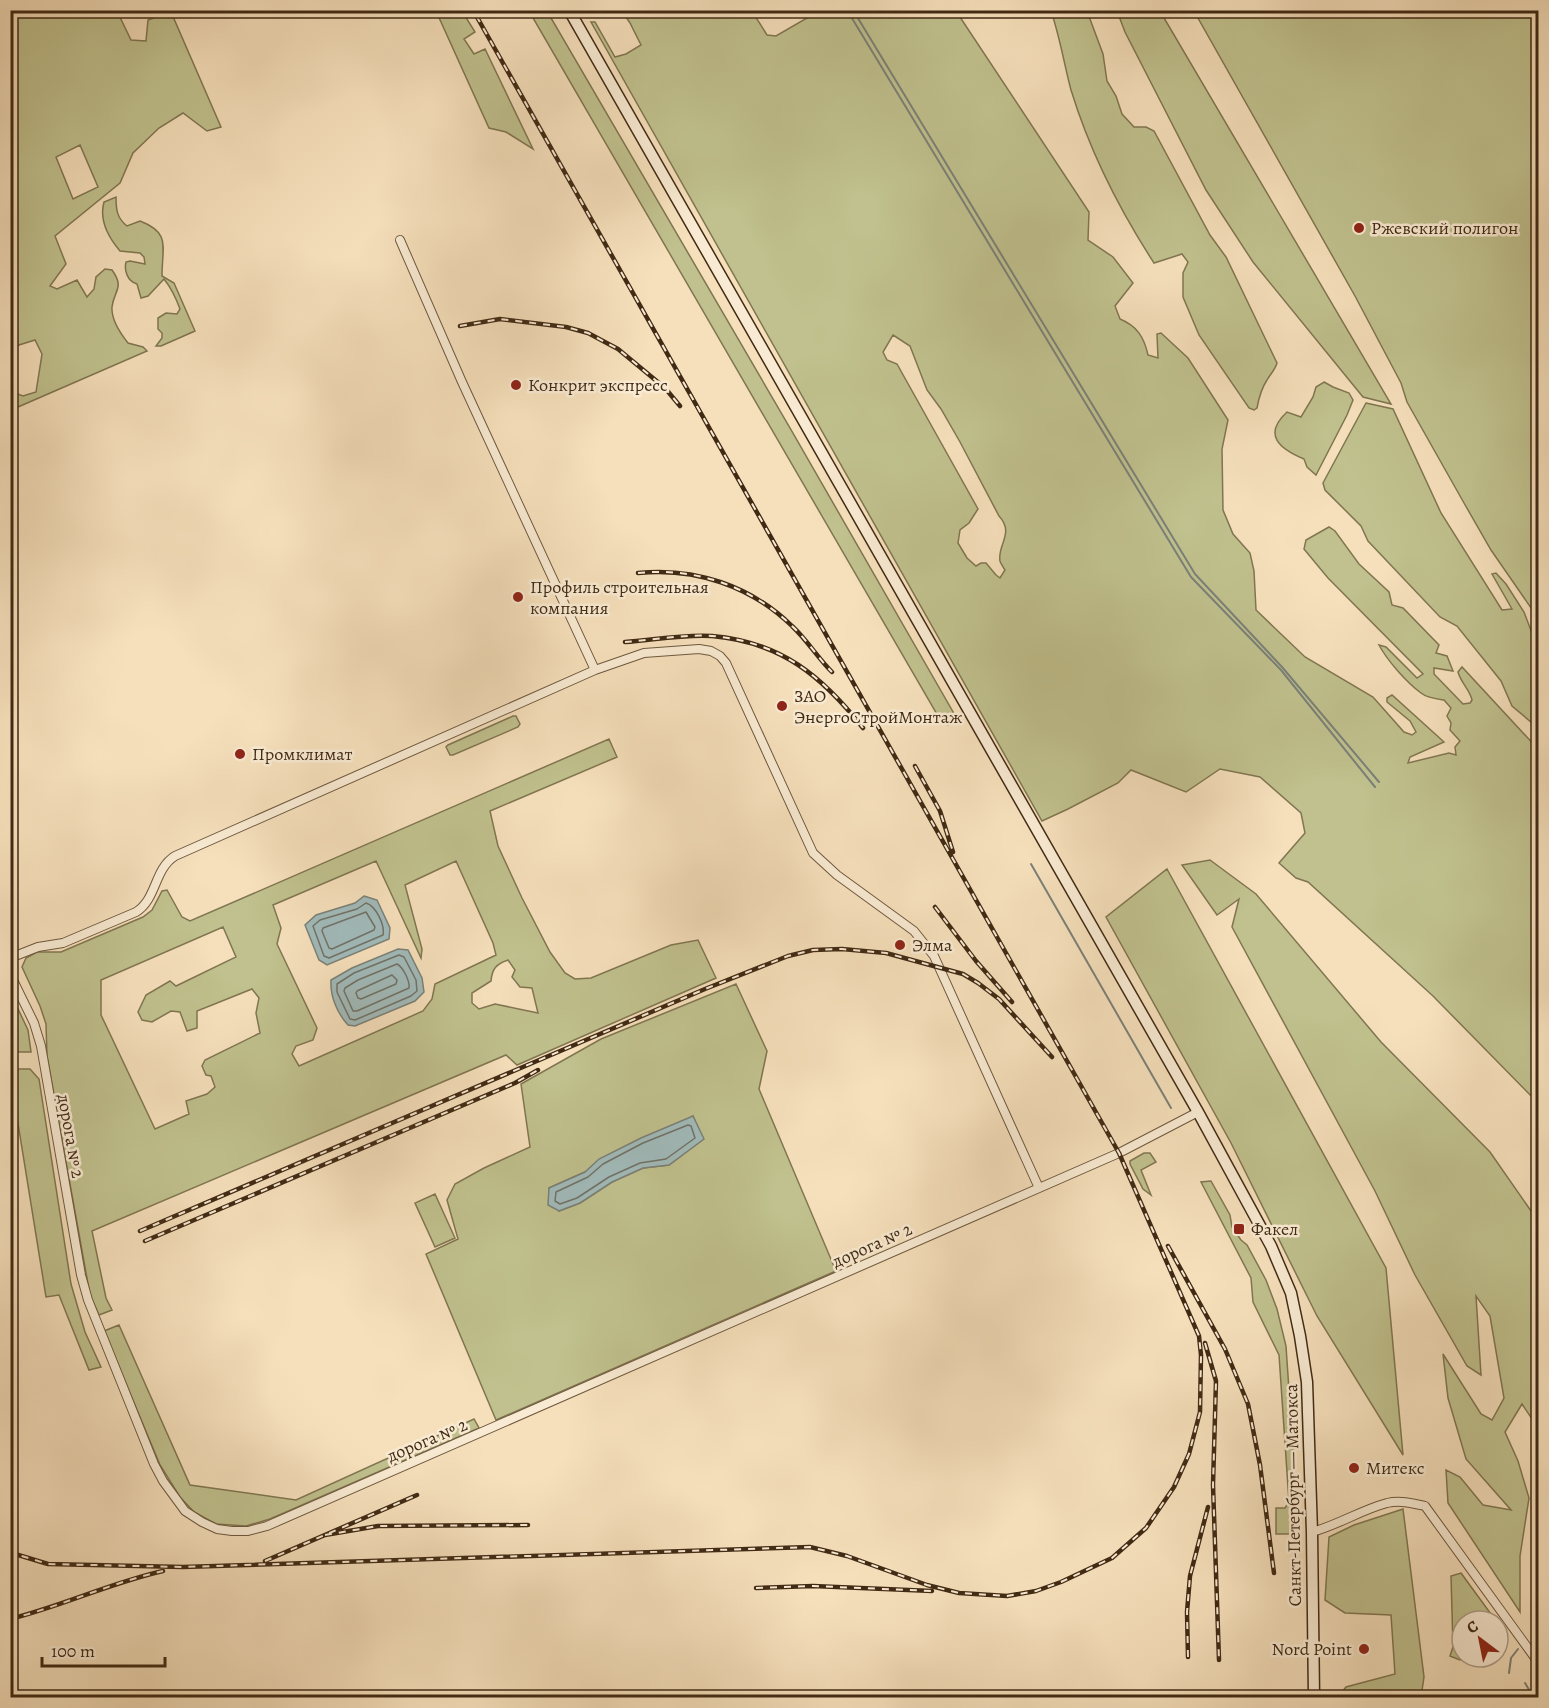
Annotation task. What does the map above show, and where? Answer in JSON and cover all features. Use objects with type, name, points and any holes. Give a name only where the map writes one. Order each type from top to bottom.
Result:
[{"type":"main road","name":"Санкт-Петербург — Матокса","points":[[569,10],[1198,1112],[1271,1246],[1291,1293],[1307,1382],[1314,1698]]},
{"type":"street","points":[[400,240],[457,372],[595,670]]},
{"type":"street","points":[[10,958],[38,947],[63,943],[136,912],[144,907],[167,861],[175,856],[595,670],[644,653],[699,649],[711,651],[726,663],[813,853],[837,875],[914,931],[934,956],[1039,1188]]},
{"type":"street","name":"дорога № 2","points":[[10,974],[34,1023],[41,1046],[81,1275],[96,1325],[164,1481],[185,1511],[217,1529],[248,1531],[267,1526],[1119,1154],[1198,1112]]},
{"type":"street","points":[[1312,1532],[1388,1503],[1406,1502],[1425,1506],[1539,1662]]},
{"type":"green space","points":[[11,10],[117,11],[131,40],[146,41],[148,20],[171,12],[221,127],[207,131],[183,113],[159,128],[133,153],[120,183],[55,236],[66,264],[50,286],[57,289],[77,280],[87,297],[94,289],[96,277],[105,269],[112,270],[118,281],[118,289],[113,301],[112,312],[119,331],[128,343],[143,347],[147,351],[11,410],[11,394],[23,396],[36,392],[42,354],[35,340],[11,350]],"holes":[[[80,145],[98,187],[73,199],[56,157]]]},
{"type":"green space","points":[[436,11],[462,11],[475,32],[464,39],[474,54],[485,49],[533,149],[506,132],[489,128]]},
{"type":"green space","points":[[529,11],[547,11],[956,717],[954,722],[948,725],[942,723]]},
{"type":"green space","points":[[622,11],[752,11],[767,35],[776,36],[819,11],[956,11],[1089,212],[1088,240],[1113,257],[1133,283],[1115,306],[1120,319],[1139,333],[1148,355],[1158,358],[1157,334],[1161,333],[1188,358],[1228,420],[1222,449],[1223,510],[1233,534],[1250,553],[1254,571],[1256,610],[1305,657],[1373,697],[1404,732],[1412,735],[1416,732],[1410,721],[1387,702],[1387,698],[1392,695],[1444,742],[1410,757],[1408,763],[1449,753],[1456,755],[1455,747],[1460,741],[1450,730],[1451,723],[1447,716],[1451,708],[1444,700],[1423,695],[1403,677],[1379,645],[1386,647],[1417,678],[1423,674],[1328,578],[1304,549],[1306,540],[1329,527],[1335,531],[1359,564],[1389,592],[1392,605],[1403,608],[1439,645],[1436,653],[1447,656],[1453,671],[1434,668],[1434,674],[1463,704],[1470,703],[1471,696],[1458,672],[1462,667],[1538,749],[1538,1103],[1433,996],[1308,882],[1296,878],[1279,863],[1305,833],[1301,813],[1260,777],[1220,769],[1186,792],[1131,770],[1118,783],[1042,821],[591,22],[595,22],[615,57],[626,54],[641,45]],"holes":[[[893,335],[910,346],[927,390],[941,409],[1004,522],[1006,533],[1000,561],[1005,570],[1000,578],[986,563],[976,566],[967,558],[958,543],[960,530],[969,523],[978,509],[897,364],[887,360],[883,352]]]},
{"type":"green space","points":[[1051,11],[1087,11],[1103,54],[1107,81],[1116,96],[1122,114],[1134,127],[1146,127],[1154,131],[1210,235],[1226,257],[1277,363],[1263,387],[1257,408],[1254,410],[1249,408],[1199,335],[1183,297],[1183,273],[1188,262],[1182,254],[1154,263],[1117,201],[1096,158],[1071,90]]},
{"type":"green space","points":[[1117,11],[1160,11],[1391,404],[1363,397],[1253,262],[1206,190],[1125,32]]},
{"type":"green space","points":[[1194,11],[1538,11],[1538,618],[1491,550],[1464,503],[1407,402],[1401,383],[1355,296]]},
{"type":"green space","points":[[116,197],[118,213],[127,226],[140,221],[157,230],[161,236],[163,242],[162,276],[174,283],[195,331],[161,346],[156,346],[162,338],[162,333],[158,329],[158,318],[166,313],[177,314],[180,309],[164,279],[148,296],[141,298],[137,284],[129,278],[125,268],[126,262],[145,264],[144,257],[140,253],[120,251],[108,234],[103,215],[104,202]]},
{"type":"green space","points":[[1324,382],[1349,393],[1353,400],[1316,475],[1307,467],[1304,459],[1281,446],[1275,434],[1280,420],[1287,412],[1301,417],[1316,387]]},
{"type":"green space","points":[[1366,403],[1393,409],[1441,513],[1502,610],[1512,609],[1492,574],[1496,573],[1524,612],[1538,649],[1538,728],[1512,706],[1501,681],[1457,626],[1440,617],[1368,541],[1361,526],[1325,490],[1323,483]]},
{"type":"green space","points":[[516,716],[520,724],[518,727],[450,755],[446,747],[448,745]]},
{"type":"green space","points":[[609,739],[617,757],[490,811],[498,846],[550,952],[565,973],[575,979],[591,978],[671,945],[698,940],[716,978],[517,1065],[506,1055],[92,1231],[106,1298],[112,1310],[99,1315],[90,1295],[47,1056],[46,1024],[22,967],[26,958],[37,952],[61,952],[143,917],[152,910],[162,891],[167,890],[182,917],[190,921]],"holes":[[[376,861],[421,958],[422,949],[405,885],[456,861],[493,943],[496,955],[435,984],[432,999],[423,1011],[299,1066],[292,1054],[296,1046],[313,1040],[317,1028],[277,944],[281,928],[273,905]],[[223,927],[236,957],[176,986],[170,981],[146,995],[138,1012],[142,1020],[152,1022],[171,1011],[180,1012],[187,1031],[197,1028],[197,1011],[252,989],[259,998],[256,1013],[260,1033],[205,1060],[202,1066],[206,1075],[211,1076],[215,1087],[207,1094],[186,1101],[189,1114],[155,1129],[101,1015],[101,980]],[[508,960],[515,970],[512,977],[520,987],[532,988],[538,1013],[495,1004],[479,1009],[472,1003],[472,993],[491,981],[495,968]]]},
{"type":"green space","points":[[1210,860],[1256,894],[1381,1042],[1490,1152],[1538,1221],[1538,1428],[1522,1404],[1505,1432],[1518,1461],[1529,1498],[1520,1556],[1520,1612],[1448,1503],[1446,1470],[1460,1477],[1483,1505],[1511,1510],[1466,1459],[1448,1398],[1443,1354],[1481,1414],[1492,1420],[1504,1398],[1490,1316],[1476,1296],[1481,1375],[1467,1366],[1415,1275],[1375,1191],[1232,927],[1239,899],[1217,915],[1182,865]]},
{"type":"green space","points":[[1167,869],[1386,1268],[1403,1455],[1317,1316],[1231,1143],[1106,917]]},
{"type":"green space","points":[[736,984],[767,1051],[759,1089],[836,1271],[496,1420],[426,1254],[458,1239],[447,1200],[455,1184],[530,1147],[521,1084],[601,1039]],"holes":[[[693,1116],[703,1139],[669,1165],[643,1168],[612,1182],[580,1203],[559,1211],[549,1188]]]},
{"type":"green space","points":[[11,994],[28,1030],[31,1052],[11,1052]]},
{"type":"green space","points":[[11,1069],[30,1069],[39,1079],[71,1284],[85,1332],[101,1367],[89,1370],[59,1295],[46,1297]]},
{"type":"green space","points":[[1144,1153],[1150,1153],[1156,1162],[1141,1170],[1151,1195],[1143,1189],[1130,1164],[1130,1161]]},
{"type":"green space","points":[[1211,1181],[1230,1215],[1232,1227],[1247,1245],[1266,1280],[1277,1309],[1286,1346],[1293,1449],[1295,1534],[1276,1534],[1276,1508],[1285,1508],[1289,1502],[1279,1355],[1253,1302],[1251,1278],[1201,1182]]},
{"type":"green space","points":[[435,1194],[455,1238],[435,1247],[415,1203]]},
{"type":"green space","points":[[119,1325],[190,1485],[296,1500],[474,1419],[479,1428],[270,1519],[246,1526],[216,1524],[194,1512],[180,1497],[160,1465],[104,1331]]},
{"type":"green space","points":[[1403,1509],[1424,1677],[1421,1697],[1338,1697],[1346,1687],[1395,1674],[1391,1615],[1345,1613],[1325,1600],[1329,1537],[1354,1525]]},
{"type":"green space","points":[[1461,1573],[1487,1609],[1452,1609],[1451,1576]]},
{"type":"water","points":[[364,896],[377,900],[390,928],[389,939],[327,965],[319,960],[305,925],[316,915],[355,903]]},
{"type":"water","points":[[398,949],[408,950],[422,978],[424,992],[415,1001],[355,1026],[348,1025],[335,1004],[331,980],[352,968]]},
{"type":"water","points":[[693,1116],[704,1139],[669,1165],[643,1168],[612,1182],[580,1203],[559,1211],[548,1205],[549,1188],[585,1172],[599,1159],[641,1138]]},
{"type":"waterway","points":[[847,10],[1191,577],[1281,670],[1375,787]]},
{"type":"waterway","points":[[853,10],[1195,574],[1282,667],[1379,782]]},
{"type":"waterway","points":[[1031,864],[1171,1108]]},
{"type":"waterway","points":[[1533,1636],[1538,1621]]},
{"type":"waterway","points":[[1509,1673],[1511,1658],[1518,1649]]},
{"type":"waterway","points":[[1525,1683],[1534,1698]]},
{"type":"railway","points":[[10,1549],[15,1554],[48,1564],[183,1567],[810,1547],[847,1556],[927,1585],[959,1593],[1007,1596],[1036,1591],[1061,1582],[1112,1558],[1146,1528],[1174,1487],[1189,1454],[1200,1412],[1199,1336],[1119,1153],[473,10]]},
{"type":"railway","points":[[460,326],[500,319],[566,327],[588,333],[618,349],[665,388],[680,406]]},
{"type":"railway","points":[[638,573],[680,573],[721,582],[740,590],[759,600],[792,626],[832,672]]},
{"type":"railway","points":[[625,642],[680,636],[712,636],[759,646],[779,654],[815,678],[848,709],[863,728]]},
{"type":"railway","points":[[915,766],[940,811],[953,852]]},
{"type":"railway","points":[[935,907],[976,961],[1012,1002]]},
{"type":"railway","points":[[140,1231],[705,989],[788,956],[813,950],[842,949],[886,953],[963,974],[999,999],[1052,1057]]},
{"type":"railway","points":[[145,1241],[515,1083],[538,1070]]},
{"type":"railway","points":[[1168,1246],[1225,1349],[1248,1404],[1260,1465],[1274,1573]]},
{"type":"railway","points":[[1205,1343],[1216,1381],[1213,1485],[1219,1660]]},
{"type":"railway","points":[[265,1561],[417,1495]]},
{"type":"railway","points":[[1188,1657],[1187,1612],[1190,1576],[1208,1507]]},
{"type":"railway","points":[[325,1535],[378,1526],[528,1525]]},
{"type":"railway","points":[[10,1619],[163,1571]]},
{"type":"railway","points":[[756,1588],[813,1586],[932,1591]]},
{"type":"place","name":"Ржевский полигон","points":[[1359,228]]},
{"type":"place","name":"Конкрит экспресс","points":[[516,385]]},
{"type":"place","name":"Профиль строительная компания","points":[[518,597]]},
{"type":"place","name":"ЗАО ЭнергоСтройМонтаж","points":[[782,706]]},
{"type":"place","name":"Промклимат","points":[[240,754]]},
{"type":"place","name":"Элма","points":[[900,945]]},
{"type":"place","name":"Факел","points":[[1239,1229]]},
{"type":"place","name":"Митекс","points":[[1354,1468]]},
{"type":"place","name":"Nord Point","points":[[1364,1649]]}]
